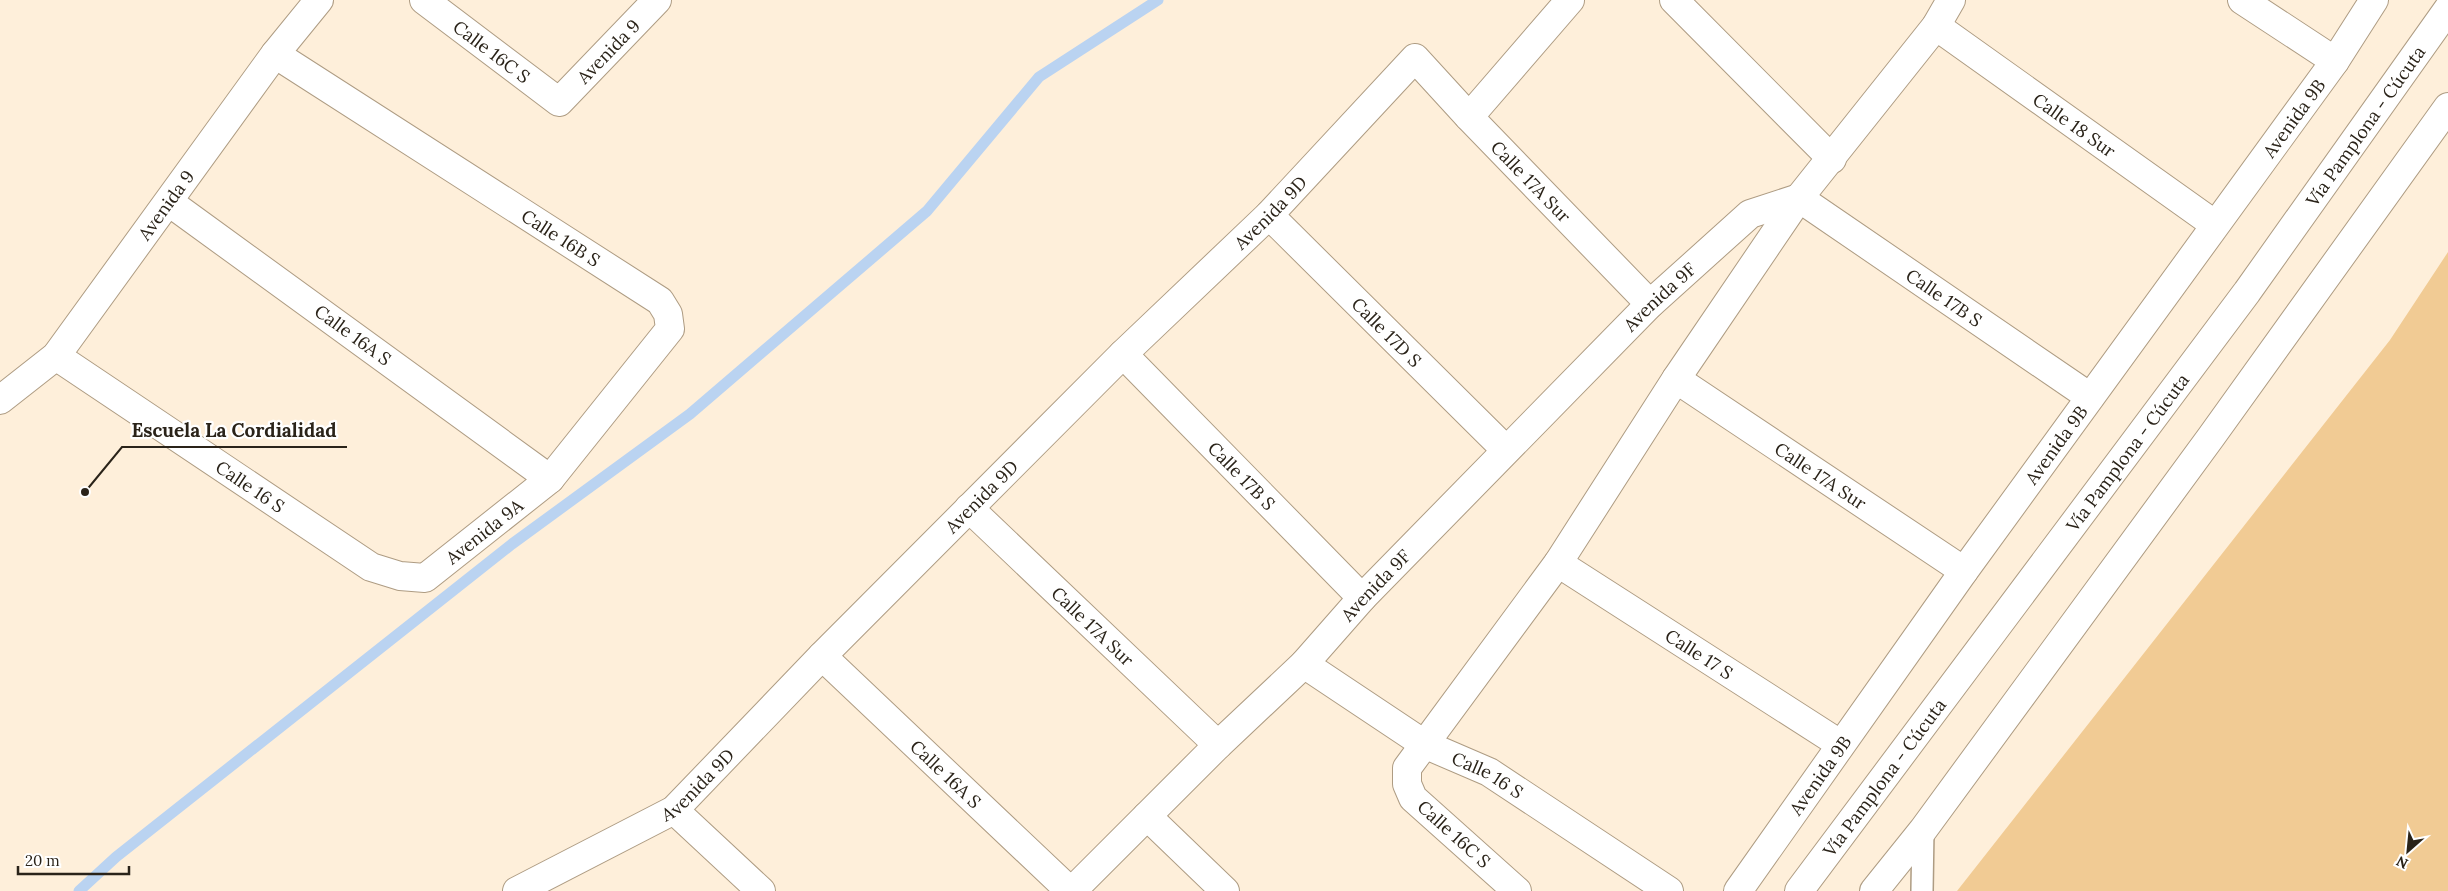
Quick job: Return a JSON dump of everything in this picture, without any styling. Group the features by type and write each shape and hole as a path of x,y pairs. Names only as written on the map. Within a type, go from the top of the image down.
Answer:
{"main road":[{"name":"Avenida 9","path":"0,400 56,356 275,54 319,0"},
{"name":"Calle 16C S","path":"424,0 559,102"},
{"name":"Avenida 9","path":"559,102 657,0"},
{"path":"1469,117 1570,0"},
{"path":"1674,0 1832,159"},
{"path":"1424,744 1558,563 1676,379 1799,198 1832,159 1936,26 1951,0"},
{"path":"2242,0 2334,61"},
{"name":"Avenida 9B","path":"1738,891 1964,571 2334,61 2374,0"},
{"name":"Vía Pamplona - Cúcuta","path":"1799,891 2247,292 2448,9"},
{"name":"Calle 18 Sur","path":"1936,26 2214,224"},
{"name":"Calle 16B S","path":"275,54 660,301 668,314 670,329 543,474"},
{"name":"Calle 17A Sur","path":"1415,58 1469,117 1650,304"},
{"name":"Avenida 9D","path":"517,891 674,810 822,656 969,508 1123,354 1268,215 1415,58"},
{"path":"1874,891 1923,830 2222,422 2448,107"},
{"name":"Avenida 9F","path":"1071,891 1218,745 1304,664 1362,598 1650,304 1750,214 1799,198"},
{"name":"Calle 17B S","path":"1799,198 2090,397"},
{"name":"Calle 16A S","path":"169,202 543,474"},
{"name":"Calle 17D S","path":"1268,215 1506,450"},
{"name":"Calle 17B S","path":"1123,354 1362,598"},
{"name":"Calle 16 S","path":"56,356 371,567 400,576"},
{"name":"Calle 17A Sur","path":"1676,379 1964,571"},
{"name":"Avenida 9A","path":"400,576 425,578 543,474"},
{"name":"Calle 17A Sur","path":"969,508 1218,745"},
{"name":"Calle 17 S","path":"1558,563 1840,744"},
{"name":"Calle 16A S","path":"822,656 1071,891"},
{"name":"Calle 16 S","path":"1304,664 1424,744 1489,772 1669,891"},
{"name":"Calle 16C S","path":"1424,744 1407,768 1407,784 1413,798 1517,891"},
{"path":"674,810 761,891"},
{"path":"1147,816 1225,891"}],"lane":[{"path":"1922,891 1923,830"}],"shaded area":[{"path":"2448,252 2448,891 1957,891 2390,340"}],"waterway":[{"path":"79,891 116,857 512,544 690,414 927,211 1039,77 1158,0"}],"place":[{"name":"Escuela La Cordialidad","path":"85,492"}]}
